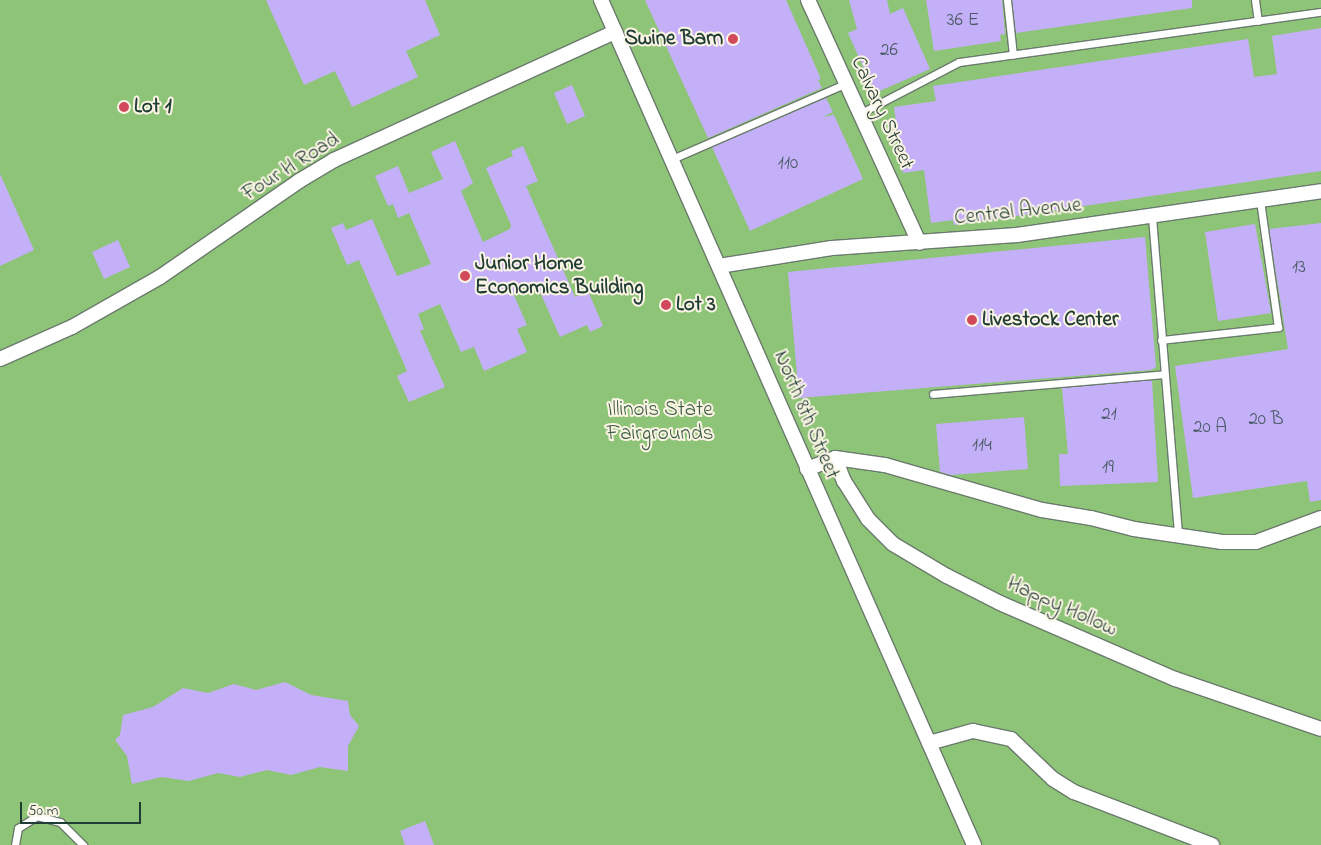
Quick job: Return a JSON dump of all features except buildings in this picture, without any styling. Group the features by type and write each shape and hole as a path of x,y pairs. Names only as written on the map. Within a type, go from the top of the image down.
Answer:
{"street":[{"name":"North 8th Street","path":"601,0 974,845"},
{"name":"Calvary Street","path":"808,0 920,243"},
{"name":"Four H Road","path":"0,359 72,327 160,277 299,181 334,160 615,32"},
{"name":"Central Avenue","path":"720,266 832,248 920,243 1152,217 1321,191"},
{"path":"807,469 834,458 885,465 1042,510 1222,542 1256,542 1321,518"},
{"name":"Happy Hollow","path":"834,458 844,482 868,519 893,544 946,576 1000,603 1175,678 1321,729"},
{"path":"929,743 973,732 1011,739 1053,779 1074,792 1212,845"}],"lane":[{"path":"1006,0 1013,54"},
{"path":"1255,0 1258,21"},
{"path":"861,113 959,62 1321,12"},
{"path":"672,159 847,83"},
{"path":"1161,340 1278,327 1260,201"},
{"path":"1152,217 1178,535"},
{"path":"933,394 1164,374"},
{"path":"15,845 18,828 37,816 60,822 83,845"}],"green space":[{"name":"Illinois State Fairgrounds","path":"0,0 1321,0 1321,845 0,845"}],"place":[{"name":"Swine Barn","path":"733,39"},
{"name":"Lot 1","path":"124,107"},
{"name":"Junior Home Economics Building","path":"465,276"},
{"name":"Lot 3","path":"666,305"},
{"name":"Livestock Center","path":"972,320"}]}
